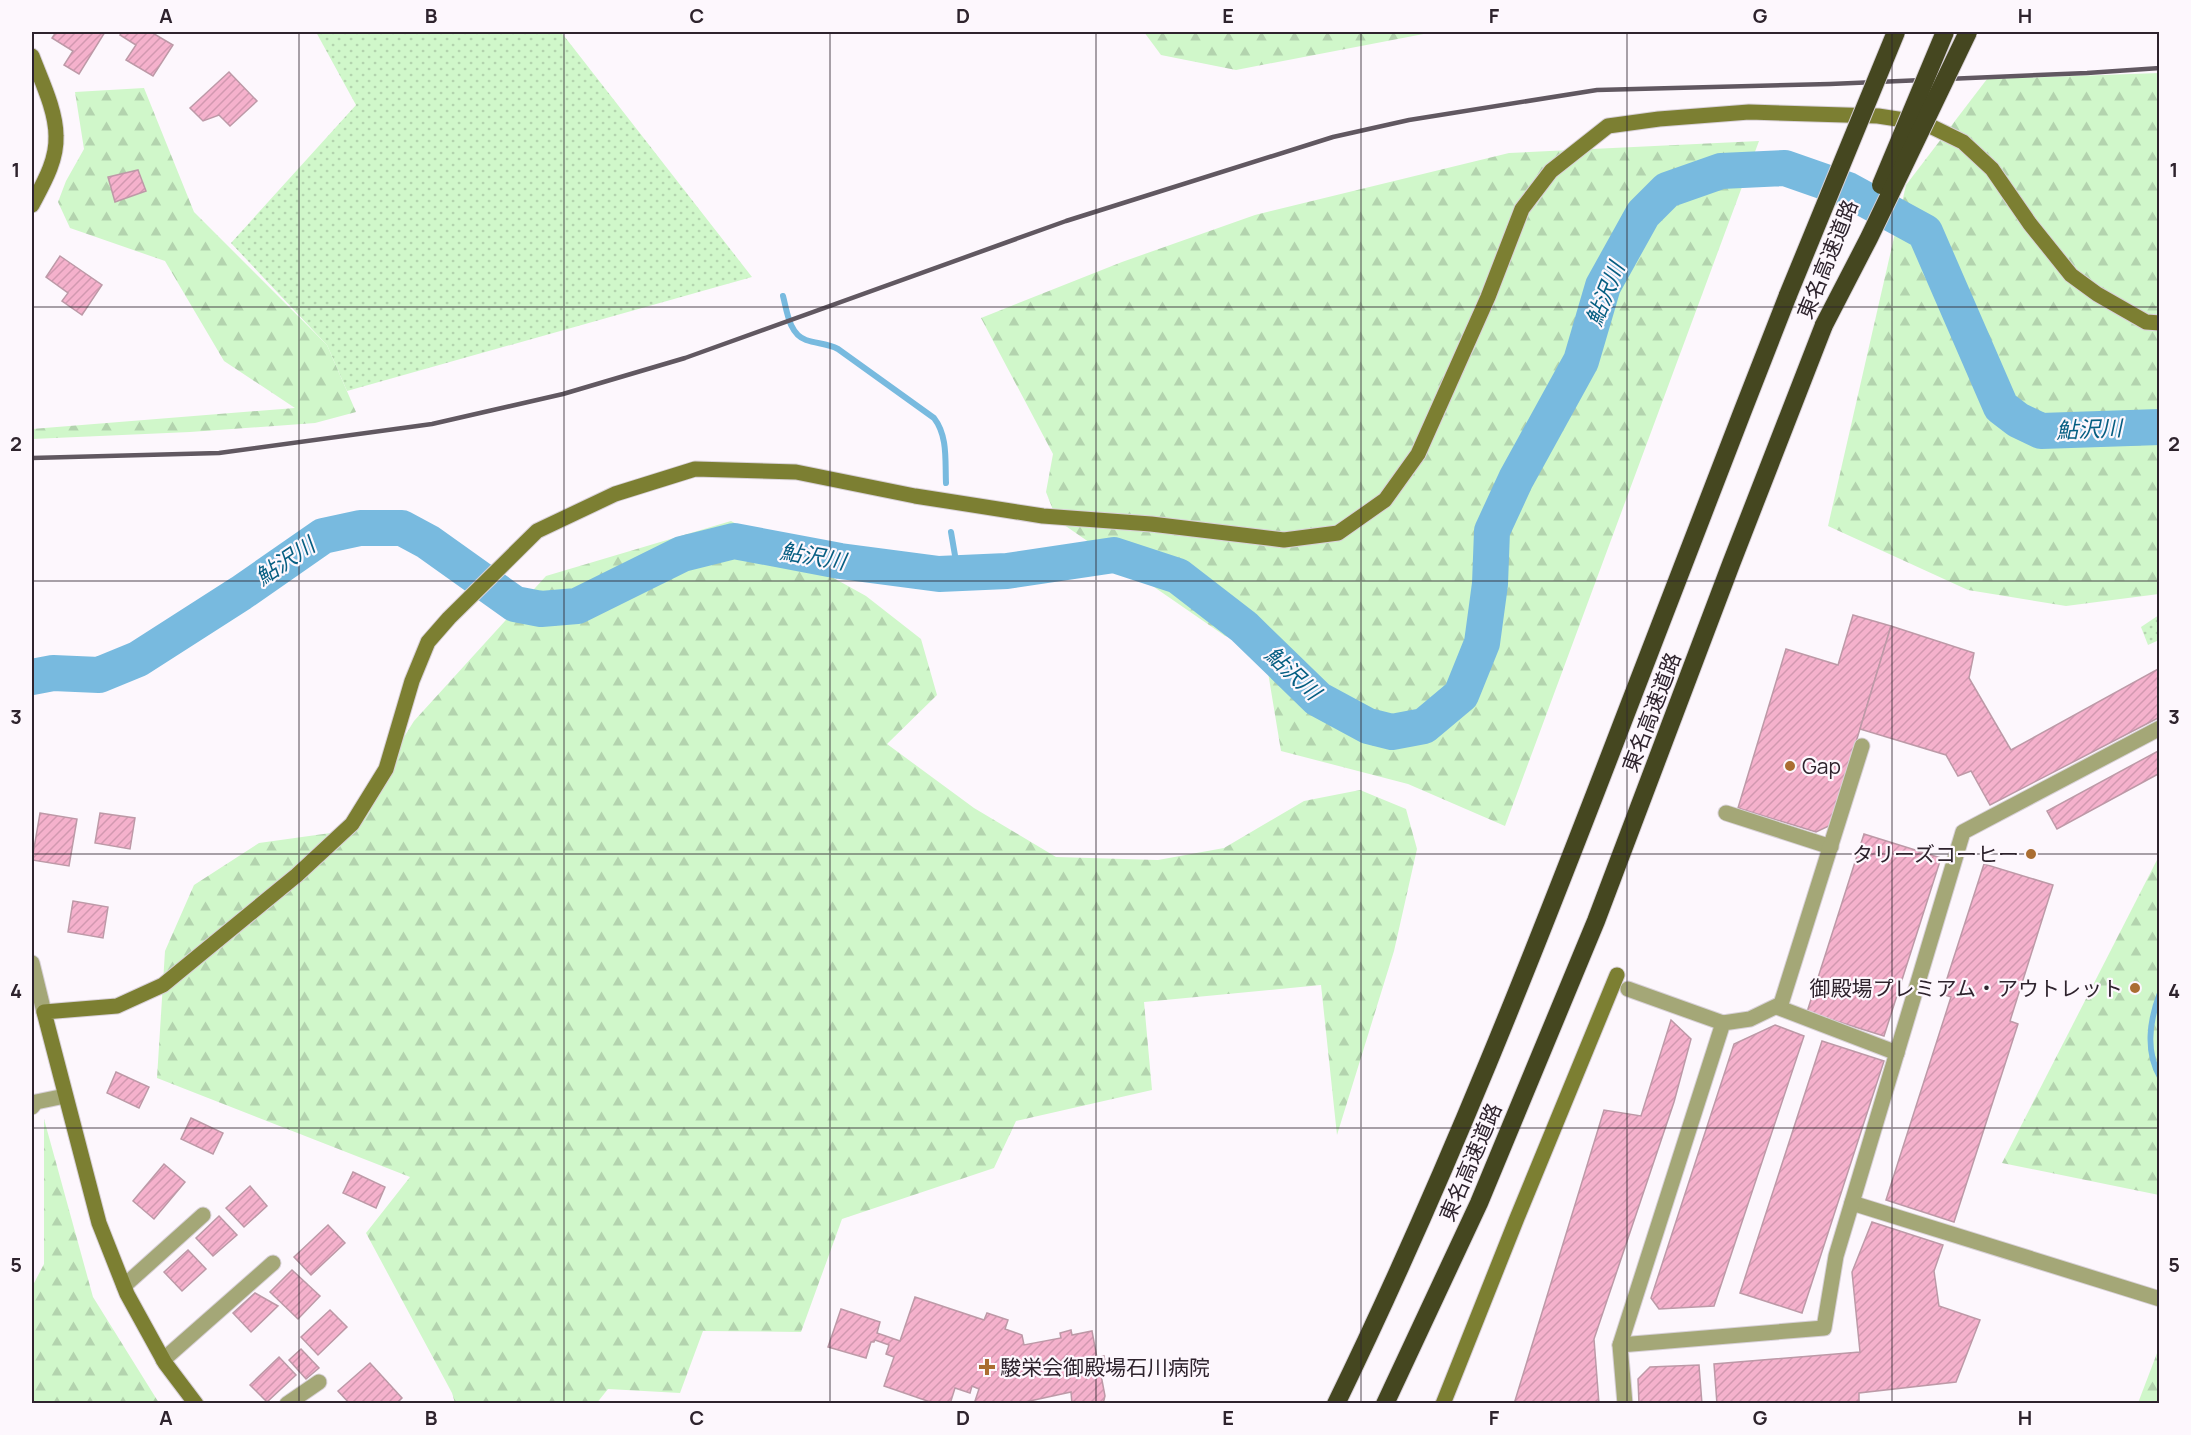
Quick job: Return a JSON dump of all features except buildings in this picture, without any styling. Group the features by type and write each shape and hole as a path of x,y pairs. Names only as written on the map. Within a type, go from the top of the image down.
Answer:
{"highway":[{"name":"東名高速道路","path":"1336,1404 1440,1177 1553,904 1788,295 1896,32"},
{"name":"東名高速道路","path":"1385,1404 1479,1203 1596,921 1824,325 1945,32"},
{"path":"1824,325 1869,238 1968,32"}],"street":[{"path":"32,56 51,111 56,136 49,170 32,205"},
{"path":"44,1012 117,1006 163,985 297,875 352,824 386,770 412,681 428,642 537,531 615,494 695,469 796,472 915,496 1043,516 1151,524 1284,540 1338,533 1384,500 1418,454 1488,297 1522,209 1551,171 1608,126 1659,119 1749,112 1878,116 1924,123 1963,142 1992,169 2030,224 2071,275 2097,294 2145,322 2160,324"},
{"path":"1620,1345 1824,1328 1836,1256 1963,831 2160,728"},
{"path":"1628,989 1723,1023 1750,1019 1781,1004 1862,746"},
{"path":"1726,813 1831,847"},
{"path":"32,963 99,1223 124,1286 163,1360 196,1404"},
{"path":"1443,1404 1516,1218 1617,975"},
{"path":"1777,1007 1897,1053"},
{"path":"1625,1404 1620,1345 1723,1023"},
{"path":"32,1107 36,1102 65,1096"},
{"path":"1852,1203 2160,1299"},
{"path":"124,1286 203,1215"},
{"path":"163,1360 273,1263"},
{"path":"287,1404 319,1382"}],"green space":[{"path":"316,32 561,32 752,277 347,391 327,345 231,243 356,105"},
{"path":"1144,32 1434,32 1236,70 1161,55"},
{"path":"2159,73 2159,594 2066,606 1968,590 1828,526 1906,185 1987,79"},
{"path":"144,88 194,212 327,345 356,412 315,423 190,432 32,439 32,429 295,408 224,361 165,261 70,228 58,202 66,181 84,149 75,92"},
{"path":"1759,141 1505,826 1408,784 1281,751 1263,642 1225,636 1057,520 1046,492 1053,454 981,318 1122,262 1255,215 1509,153"},
{"path":"731,521 866,596 921,639 937,695 887,744 974,808 1056,857 1158,860 1224,848 1304,801 1360,790 1406,809 1417,849 1394,951 1337,1135 1321,985 1144,1002 1152,1090 1016,1121 994,1168 842,1219 801,1332 703,1331 680,1393 608,1389 596,1404 455,1403 452,1393 366,1233 410,1177 157,1078 165,951 194,885 259,843 345,831 414,721 546,576"},
{"path":"2159,615 2159,640 2148,645 2141,627"},
{"path":"2159,856 2159,1195 2002,1163"},
{"path":"44,1119 93,1297 159,1403 32,1403 32,1287 44,1264"},
{"path":"2159,1348 2159,1403 2138,1403"}],"waterway":[{"name":"鮎沢川","path":"32,677 53,673 99,675 138,659 241,593 323,536 360,528 402,528 428,542 515,604 541,609 577,606 682,554 734,541 840,561 939,574 1007,571 1114,555 1178,576 1244,627 1318,699 1368,726 1392,732 1424,726 1461,695 1482,643 1490,584 1492,531 1516,479 1581,361 1603,286 1643,214 1667,190 1721,171 1785,168 1848,190 1925,232 2001,407 2018,420 2041,431 2160,427"},
{"path":"783,296 792,327 800,337 838,349 934,418 944,441 946,483"},
{"path":"951,532 958,573"},
{"path":"2160,993 2151,1035 2152,1057 2160,1077"}],"railway":[{"path":"32,458 219,453 432,424 563,394 685,358 1066,221 1333,137 1409,120 1597,90 1830,84 2160,68"}],"place":[{"name":"Gap","path":"1790,766"},
{"name":"タリーズコーヒー","path":"2031,854"},
{"name":"御殿場プレミアム・アウトレット","path":"2135,988"},
{"name":"駿栄会御殿場石川病院","path":"987,1367"}]}
